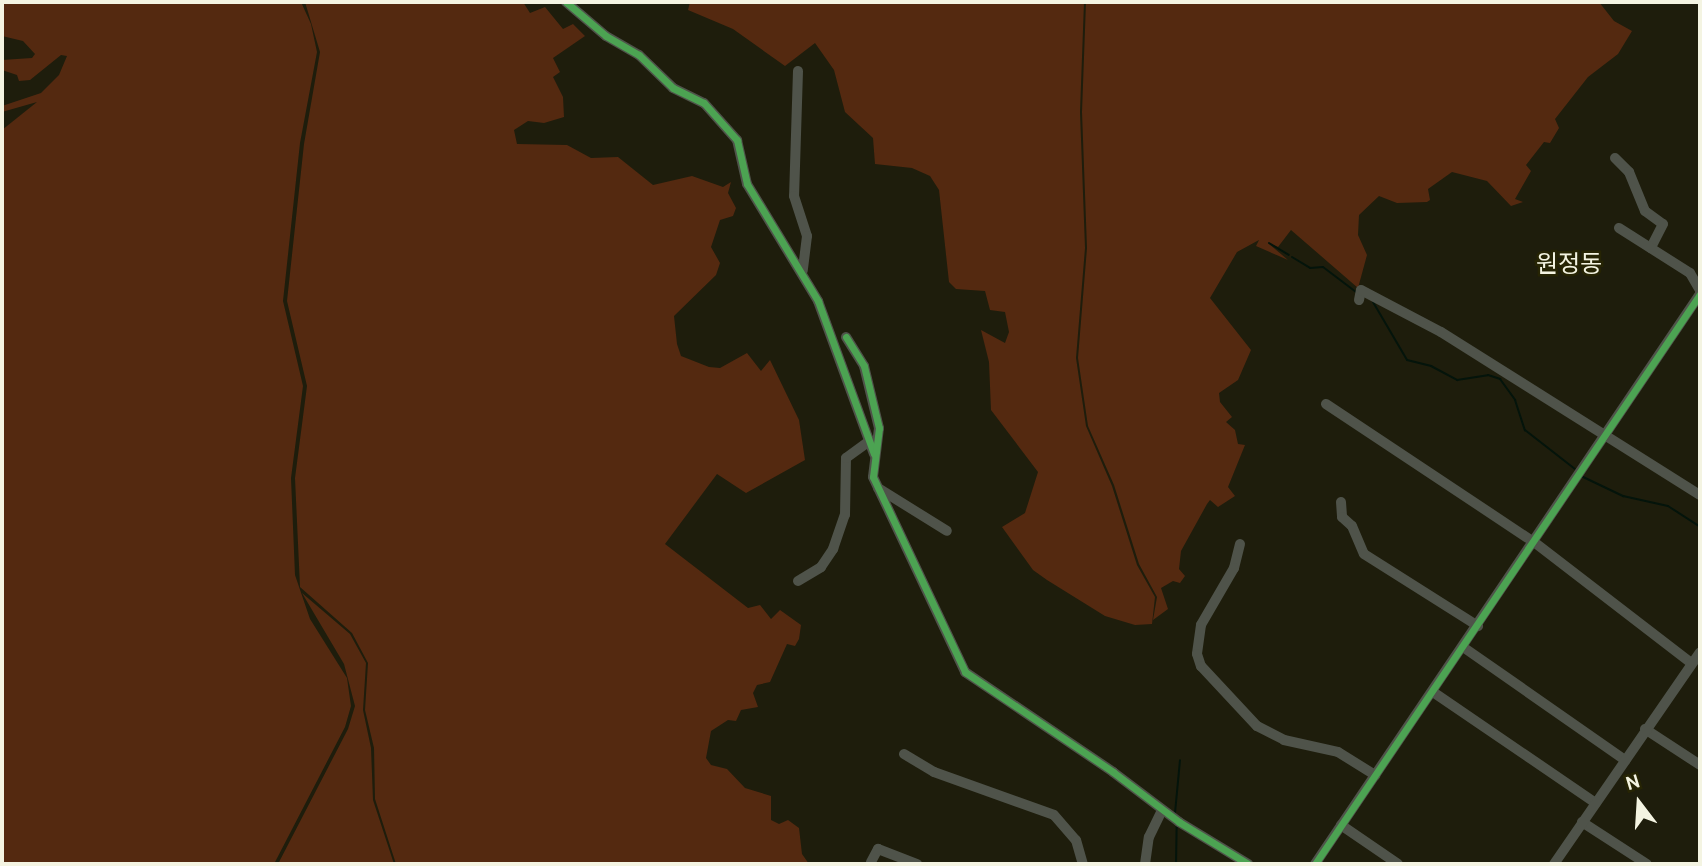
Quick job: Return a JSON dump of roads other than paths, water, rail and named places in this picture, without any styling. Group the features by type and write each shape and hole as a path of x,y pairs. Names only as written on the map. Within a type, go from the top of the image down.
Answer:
{"street":[{"path":"565,2 606,36 639,55 673,88 695,96 737,140 747,184 803,271 836,345 874,454"},
{"path":"797,71 794,196 807,236 803,271"},
{"path":"1615,158 1640,191 1645,211 1663,224 1651,248"},
{"path":"1315,864 1478,626 1700,292 1690,273 1619,228"},
{"path":"1359,300 1361,290 1393,305 1604,433 1700,495"},
{"path":"846,337 859,354 879,428 871,467 878,488 965,672 1171,816 1248,864"},
{"path":"1326,404 1534,541 1691,663"},
{"path":"799,581 821,567 833,549 845,515 846,458 868,442"},
{"path":"878,488 947,531"},
{"path":"1341,502 1342,517 1353,526 1364,554 1478,626"},
{"path":"1241,544 1234,568 1201,625 1197,654 1201,666 1257,726 1284,740 1338,752 1375,775"},
{"path":"1463,647 1625,760"},
{"path":"1554,864 1700,652"},
{"path":"1433,692 1597,803"},
{"path":"1645,729 1700,765"},
{"path":"904,754 934,772 1054,815 1076,840 1083,864"},
{"path":"1145,864 1149,837 1171,816"},
{"path":"1582,822 1647,864"},
{"path":"1341,825 1398,864"},
{"path":"871,862 878,849 917,864"}],"waterway":[{"path":"1269,243 1289,255"},
{"path":"1292,257 1310,268 1323,267 1356,292"},
{"path":"1373,302 1407,360 1431,366 1457,380 1488,375 1500,379 1515,400 1525,430 1575,469"},
{"path":"1581,476 1623,496 1668,506 1700,527"},
{"path":"1175,813 1180,760"},
{"path":"1176,864 1177,825"}],"district":[{"name":"원정동","path":"1569,264"}]}
